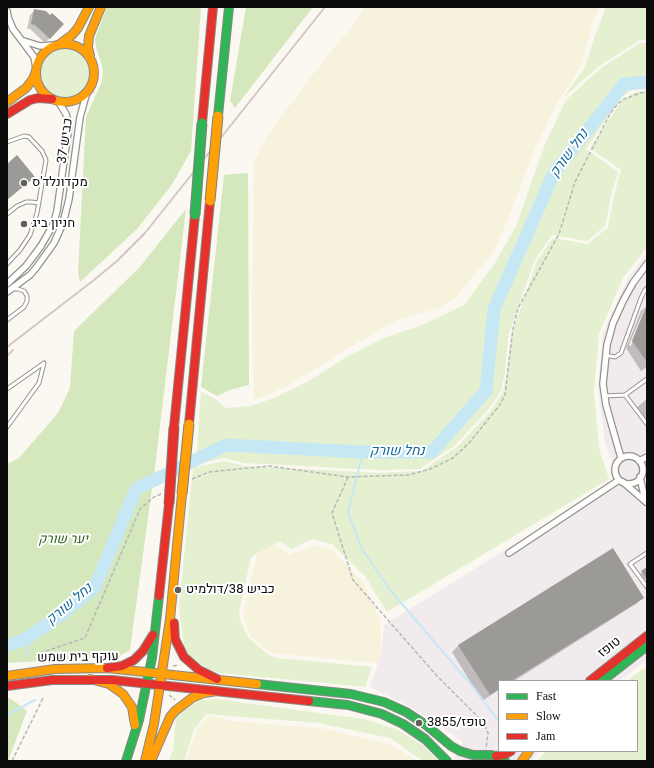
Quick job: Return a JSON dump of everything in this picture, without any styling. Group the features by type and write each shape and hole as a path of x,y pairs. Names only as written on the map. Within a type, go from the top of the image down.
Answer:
{"main road":[{"path":"7,102 26,88 33,79 38,62 43,54 49,48 57,45 75,32 81,24 89,7"},
{"path":"7,114 30,100 38,98 64,102 74,101 87,92 92,84 94,76 94,67 88,50 88,40 100,7"},
{"path":"126,761 148,684 156,626 169,504 174,427 195,215 213,7"},
{"path":"145,761 154,724 172,602 229,7"},
{"path":"57,45 75,45 85,51 91,58"},
{"path":"36,69 39,86 44,93 55,100"},
{"path":"172,602 175,639 180,652 194,666 205,674 217,679"},
{"path":"107,668 122,666 139,656 151,641 156,626"},
{"name":"טופז","path":"591,680 647,636"},
{"name":"טופז","path":"603,680 647,646"},
{"name":"עוקף בית שמש","path":"7,676 55,669 107,668 351,694 373,699 395,707 416,718 456,750 470,754 496,756"},
{"path":"90,679 109,684 117,689 128,700 134,714 135,731 133,739"},
{"name":"עוקף בית שמש","path":"7,686 52,680 90,679 337,703 371,710 393,718 414,731 435,748 447,761"},
{"path":"151,761 170,718 175,711 192,698 204,693 217,691"},
{"path":"496,756 504,755 509,752"},
{"path":"522,761 528,752"},
{"path":"467,761 475,756 484,754"},
{"path":"496,756 505,761"}],"street":[{"path":"7,11 13,29 34,57 36,69"},
{"path":"21,39 37,46 47,47 57,45"},
{"name":"כביש 37","path":"8,289 30,275 36,268 54,243 63,223 69,199 80,117 87,92"},
{"name":"כביש 37","path":"8,289 42,246 53,225 58,211 69,125 66,114 55,100"},
{"path":"621,458 611,425 603,384 605,355 613,323 632,283 647,264"},
{"path":"629,456 636,458 639,461 642,468 640,477 646,503 621,481 615,473 616,465 621,458 629,456"},
{"path":"639,461 647,457"},
{"path":"509,553 621,481 632,483 640,477"}],"lane":[{"path":"7,142 24,136 29,137 42,151 46,160 39,204 30,235 20,250 7,264"},
{"path":"7,214 17,206 26,202 39,204"},
{"path":"605,355 615,357 621,353 641,298 647,288"},
{"path":"7,320 24,307 27,301 27,296 24,291 18,289 8,289"},
{"path":"7,389 44,363 39,383 7,427"},
{"path":"605,396 625,395 647,380"},
{"path":"625,395 647,424"},
{"path":"647,553 630,564 647,587"}],"path":[{"path":"484,754 488,742 488,733 484,723 437,676 353,580 332,513 348,477 408,475 430,469 443,463 453,458 470,443 500,406 505,395 513,329 518,308 559,234 574,182 615,107 622,100 647,92"},
{"path":"12,761 43,698"}],"shaded area":[{"path":"364,7 599,7 592,24 581,65 554,109 533,153 494,251 457,296 439,308 397,320 286,387 254,400 252,332 254,162 266,137 317,69 354,24"},
{"path":"647,253 647,660 620,680 498,680 498,752 538,752 531,761 452,761 462,747 462,741 414,709 370,687 382,650 384,625 618,480 605,442 598,388 603,333 627,280"},
{"path":"275,545 289,555 315,545 331,549 364,583 380,620 381,646 378,663 272,653 250,636 244,620 244,611 257,554"},
{"path":"209,715 231,721 320,728 389,744 418,761 186,761 197,729"}],"green space":[{"path":"107,7 201,7 191,151 171,186 137,229 80,282 78,273 86,117 102,81 103,69 95,39"},
{"path":"246,7 313,7 235,108 230,101"},
{"path":"606,7 647,7 647,40 640,40 599,66 563,98 585,67"},
{"path":"640,43 647,43 647,88 633,90 621,97 586,149 618,172 605,226 587,241 552,235 535,260 508,336 505,373 501,391 488,410 454,446 420,469 379,470 244,463 224,458 196,465 201,392 214,398 226,408 251,406 274,398 309,381 348,356 384,338 422,325 464,305 495,263 516,226 545,144 566,100 601,68"},
{"path":"60,49 70,49 82,56 89,68 89,78 82,90 70,97 60,97 52,93 45,86 41,78 41,68 45,60 52,53"},
{"path":"647,90 647,247 623,278 599,334 594,392 599,448 609,479 387,612 365,576 332,544 312,539 291,549 280,541 251,557 239,612 240,620 248,637 267,654 277,658 372,667 365,687 220,673 209,669 191,657 184,646 179,608 193,468 224,461 244,466 379,473 421,471 456,448 490,412 503,392 507,373 511,336 537,261 553,238 588,244 608,227 621,170 590,148 623,99 634,93"},
{"path":"248,173 249,385 230,390 217,396 201,387 224,175"},
{"name":"יער שורק","path":"186,209 156,459 130,650 120,656 7,663 7,464 19,458 58,413 70,388 74,331 139,268"},
{"path":"647,666 647,761 537,761 545,752 638,752 638,680 628,680"},
{"path":"10,698 27,711 7,761 7,699"},
{"path":"216,699 364,719 396,729 422,745 439,761 423,761 390,738 318,723 206,714 194,730 184,761 169,761 173,749 176,717 189,706 202,700"}],"building":[{"path":"34,9 46,11 50,15 52,13 64,24 50,39 35,25 31,24"},
{"path":"17,155 35,177 7,200 7,164"},
{"path":"647,304 647,362 632,341"},
{"path":"613,548 644,598 513,680 498,680 498,690 490,695 458,645"},
{"path":"647,567 647,579 641,571"}],"waterway":[{"name":"נחל שורק","path":"7,646 27,638 61,615 95,587 136,489 226,445 363,452 432,452 486,391 494,309 554,173 624,84 647,82"},
{"path":"363,452 348,512 361,547 390,590 474,688 498,721"},
{"path":"27,638 27,656"},
{"path":"7,715 35,700"}],"railway":[{"path":"7,347 94,280 117,261 145,233 325,7"},
{"path":"7,356 13,350"}],"traffic: fast":[{"path":"218,116 229,7"},
{"path":"195,215 202,123"},
{"path":"126,761 139,720 152,658 159,596"},
{"path":"603,680 647,646"},
{"path":"257,684 351,694 384,702 406,712 426,725 451,746 460,751 473,755 492,755 505,761"},
{"path":"309,701 348,705 382,714 403,724 425,739 447,761"}],"traffic: slow":[{"path":"61,43 72,35 78,28 89,7"},
{"path":"90,56 88,47 89,36 101,7"},
{"path":"59,44 71,44 86,52 94,67 94,73 94,79 86,94 71,102 59,102 44,94 36,79 36,67 44,52 59,44"},
{"path":"7,102 26,88 33,79 36,71"},
{"path":"210,201 218,116"},
{"path":"182,494 189,424"},
{"path":"145,761 154,724 170,619 182,494"},
{"path":"7,676 55,669 107,668 257,684"},
{"path":"90,679 109,684 123,694 132,707 135,725"},
{"path":"151,761 170,717 175,711 192,698 204,693 217,691"},
{"path":"522,761 528,752"}],"traffic: jam":[{"path":"202,123 213,7"},
{"path":"7,114 30,100 38,98 52,99"},
{"path":"189,424 210,201"},
{"path":"174,427 195,215"},
{"path":"169,504 174,427"},
{"path":"159,596 169,504"},
{"path":"174,623 175,639 184,657 199,670 217,679"},
{"path":"107,668 122,666 134,660 143,651 153,635"},
{"path":"591,680 647,636"},
{"path":"7,686 52,680 112,680 309,701"},
{"path":"496,756 504,755 509,752"}],"place":[{"name":"מקדונלד'ס","path":"24,183"},
{"name":"חניון ביג","path":"24,224"},
{"name":"כביש 38/דולמיט","path":"178,590"},
{"name":"3855/טופז","path":"419,723"}]}
